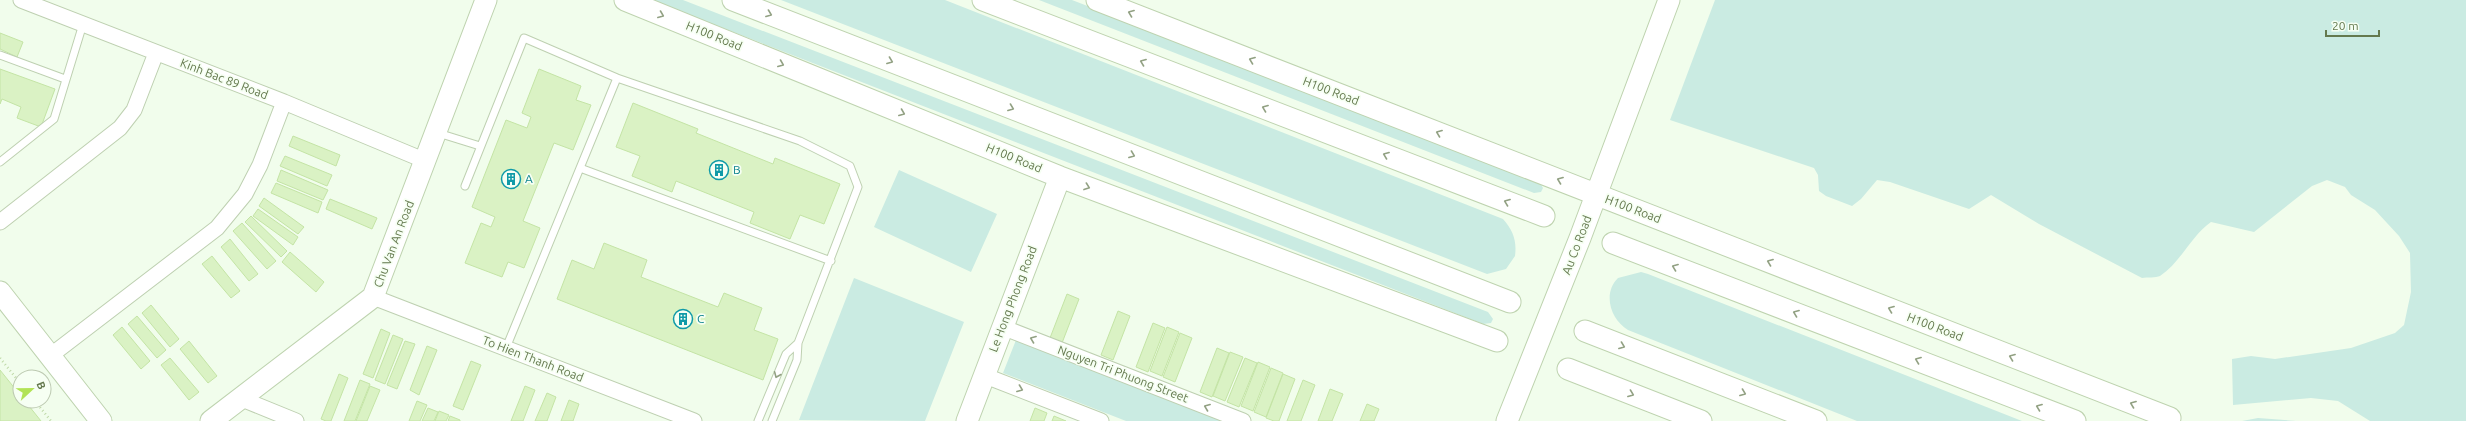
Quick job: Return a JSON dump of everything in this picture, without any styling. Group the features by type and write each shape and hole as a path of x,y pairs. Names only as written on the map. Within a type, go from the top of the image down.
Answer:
{"main road":[{"name":"Chu Van An Road","path":"211,421 242,399 373,297 486,0"},
{"name":"H100 Road","path":"625,0 1060,177 1497,341"},
{"path":"732,0 1510,302"},
{"path":"984,0 1544,216"},
{"name":"H100 Road","path":"1096,0 1596,194 2168,420"},
{"name":"Au Co Road","path":"1507,421 1596,194 1669,0"},
{"name":"Le Hong Phong Road","path":"967,421 983,375 1060,177"},
{"path":"1613,243 2075,421"},
{"path":"0,292 102,421"},
{"path":"1585,332 1816,421"},
{"path":"1568,369 1701,421"}],"street":[{"name":"Kinh Bac 89 Road","path":"21,0 284,102 426,161"},
{"path":"0,222 120,128 134,110 156,53"},
{"path":"50,356 217,228 245,194 260,165 284,102"},
{"name":"To Hien Thanh Road","path":"373,297 694,421"},
{"name":"Nguyen Tri Phuong Street","path":"1002,327 1243,421"},
{"path":"983,375 1101,421"},
{"path":"242,399 296,421"}],"lane":[{"path":"0,162 54,119 83,24"},
{"path":"465,186 524,38 617,78 800,141 850,166 858,187 831,261 798,343 797,360 772,421"},
{"path":"0,55 65,79"},
{"path":"506,348 617,78"},
{"path":"437,132 480,146"},
{"path":"580,168 831,261"},
{"path":"758,421 786,354 798,343"}],"path":[{"path":"0,358 12,373"},
{"path":"41,409 51,421"}],"shaded area":[{"path":"651,0 683,0 1488,312 1493,319 1491,323 1483,324"},
{"path":"781,0 945,0 1503,219 1514,236 1515,256 1506,269 1487,274"},
{"path":"1039,0 1072,0 1539,181 1543,188 1541,192 1534,193"},
{"path":"1715,0 2466,0 2466,421 2370,421 2338,401 2311,398 2233,405 2232,359 2251,356 2275,359 2351,348 2395,333 2404,325 2411,292 2410,253 2399,236 2375,210 2351,195 2345,187 2327,180 2312,186 2254,232 2211,222 2198,234 2174,264 2160,276 2142,278 2039,224 1991,195 1969,209 1890,182 1877,180 1861,199 1852,206 1826,196 1819,191 1818,175 1814,168 1670,120"},
{"path":"899,170 997,214 971,272 874,227"},
{"path":"1641,272 2022,421 1857,421 1628,330 1622,326 1613,313 1610,291 1618,278"},
{"path":"854,278 964,322 925,421 799,420"},
{"path":"1016,340 1222,421 1126,421 1003,373"},
{"path":"2258,418 2296,421 2242,421"}],"building":[{"path":"0,33 23,42 17,57 0,49"},
{"path":"0,69 55,89 41,127 17,118 21,107 2,99 0,104"},
{"name":"A","path":"539,69 581,86 576,100 591,105 573,150 554,143 523,221 540,228 524,268 508,262 502,277 465,263 481,223 491,227 495,217 472,207 506,120 527,128 531,117 522,113"},
{"name":"B","path":"633,103 698,129 696,133 773,164 775,158 840,184 824,224 800,215 790,239 750,223 754,212 676,181 672,192 632,176 640,156 616,147"},
{"path":"293,136 340,155 336,166 289,146"},
{"path":"285,156 332,175 327,186 280,166"},
{"path":"281,170 328,190 323,200 277,181"},
{"path":"276,183 322,202 318,213 271,193"},
{"path":"264,198 304,227 298,234 259,206"},
{"path":"330,199 377,218 372,229 326,209"},
{"path":"258,209 298,237 293,245 253,216"},
{"path":"251,216 287,251 281,257 245,222"},
{"path":"242,223 276,261 267,269 233,231"},
{"path":"230,239 258,274 249,281 221,247"},
{"name":"C","path":"604,243 647,260 641,277 718,307 724,293 762,308 754,330 778,339 763,380 557,299 572,260 594,269"},
{"path":"290,252 324,282 316,292 282,262"},
{"path":"212,256 240,291 231,298 202,264"},
{"path":"1067,294 1079,299 1062,343 1050,338"},
{"path":"151,305 179,339 170,347 142,313"},
{"path":"1118,311 1130,316 1113,360 1101,355"},
{"path":"137,316 166,350 157,358 128,324"},
{"path":"1153,323 1165,328 1148,372 1136,367"},
{"path":"122,327 150,361 141,369 113,335"},
{"path":"1167,327 1179,332 1162,376 1150,371"},
{"path":"381,329 390,333 373,378 363,374"},
{"path":"1180,333 1192,338 1175,382 1163,377"},
{"path":"393,335 403,339 385,384 375,380"},
{"path":"189,341 217,376 208,383 180,349"},
{"path":"405,341 415,344 397,389 387,385"},
{"path":"427,346 437,350 419,395 410,390"},
{"path":"1217,348 1229,353 1212,397 1200,392"},
{"path":"1230,352 1243,357 1225,401 1213,396"},
{"path":"170,358 199,392 189,400 161,365"},
{"path":"1245,358 1257,363 1239,407 1227,402"},
{"path":"471,361 481,365 463,410 453,406"},
{"path":"1258,362 1270,367 1253,411 1241,406"},
{"path":"1271,368 1283,373 1266,417 1254,412"},
{"path":"0,370 12,385 12,409 31,409 41,421 0,421"},
{"path":"339,374 348,378 331,421 326,421 321,419"},
{"path":"1283,374 1295,379 1279,421 1274,421 1266,418"},
{"path":"360,380 370,384 355,421 344,421"},
{"path":"1303,380 1315,385 1301,421 1287,421"},
{"path":"370,386 380,390 367,421 356,421"},
{"path":"525,386 535,390 523,421 511,421"},
{"path":"1330,389 1343,394 1332,421 1318,421"},
{"path":"547,393 556,397 547,421 535,421"},
{"path":"569,400 579,404 573,421 561,421"},
{"path":"417,401 427,405 420,421 409,421"},
{"path":"1367,404 1379,409 1374,421 1360,421"},
{"path":"428,408 438,412 434,421 422,421"},
{"path":"1035,408 1047,413 1044,421 1030,421"},
{"path":"439,411 449,415 446,421 435,421"},
{"path":"450,416 460,420 460,421 448,421"},
{"path":"1054,416 1066,421 1052,421"}],"place":[{"name":"B","path":"719,170"},
{"name":"A","path":"511,179"},
{"name":"C","path":"683,319"}]}
